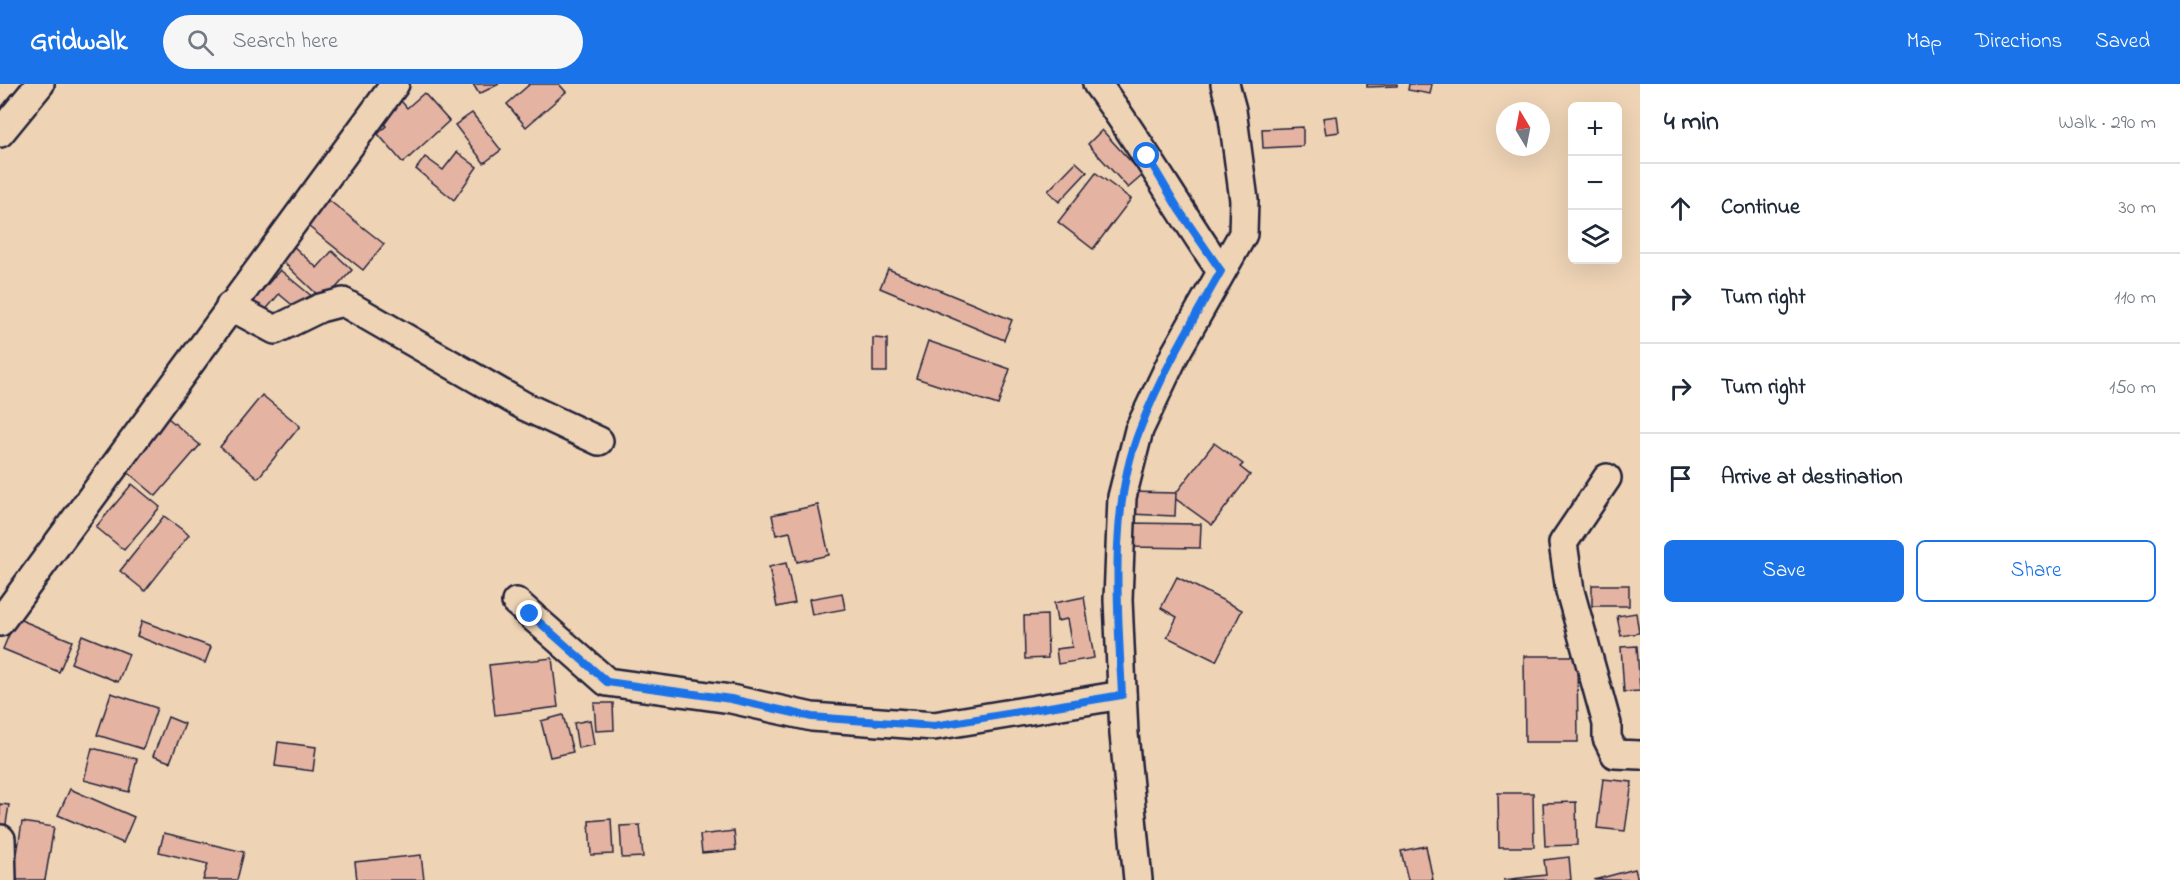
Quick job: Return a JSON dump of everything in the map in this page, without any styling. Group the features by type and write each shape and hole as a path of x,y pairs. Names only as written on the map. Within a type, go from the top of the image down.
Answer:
{"street":[{"path":"0,134 40,84"},
{"path":"0,622 395,84"},
{"path":"1097,84 1137,137 1179,210 1221,271"},
{"path":"1138,880 1122,695 1118,600 1122,497 1139,430 1175,354 1243,234 1244,200 1232,110 1225,84"},
{"path":"230,306 274,330 320,308 344,302 524,406 599,441"},
{"path":"1607,478 1563,543 1570,591 1607,724 1607,738 1615,754 1640,755"},
{"path":"516,602 607,682 731,699 812,717 934,726 1122,695"},
{"path":"1,839 2,880"}],"building":[{"path":"473,84 499,84 479,94"},
{"path":"530,84 559,84 566,92 526,127 507,104"},
{"path":"1367,84 1397,84 1397,86 1367,87"},
{"path":"1409,84 1432,84 1430,94 1408,90"},
{"path":"424,93 449,121 403,163 378,134 386,126 376,115 397,96 407,108"},
{"path":"472,113 501,150 484,163 455,125"},
{"path":"1337,116 1339,132 1326,134 1323,118"},
{"path":"1303,127 1303,146 1263,148 1262,129"},
{"path":"1102,130 1143,175 1128,188 1088,144"},
{"path":"457,152 477,167 454,200 416,169 425,157 443,170"},
{"path":"1076,162 1087,172 1059,202 1048,191"},
{"path":"1096,173 1131,199 1093,249 1058,222"},
{"path":"321,194 384,244 363,270 299,219"},
{"path":"291,244 317,268 332,251 352,270 324,301 278,257"},
{"path":"888,269 1012,320 1004,340 880,288"},
{"path":"280,270 314,298 302,313 279,294 259,318 247,308"},
{"path":"873,338 887,339 887,372 873,372"},
{"path":"928,341 1010,369 998,405 916,378"},
{"path":"262,395 300,426 258,478 220,447"},
{"path":"168,418 200,445 156,496 124,469"},
{"path":"1214,443 1243,464 1240,467 1250,475 1212,525 1173,497"},
{"path":"132,484 160,507 124,550 96,527"},
{"path":"1130,492 1176,493 1175,516 1129,514"},
{"path":"818,505 829,555 797,562 790,532 776,535 772,515"},
{"path":"164,516 189,535 145,591 120,571"},
{"path":"1127,523 1201,524 1200,548 1127,547"},
{"path":"786,563 795,603 777,607 769,567"},
{"path":"1177,577 1242,610 1216,661 1167,637 1177,617 1161,608"},
{"path":"1592,585 1629,585 1629,606 1592,606"},
{"path":"842,593 845,609 812,615 809,599"},
{"path":"1084,597 1094,658 1058,664 1056,649 1072,647 1067,619 1057,621 1054,603"},
{"path":"1636,613 1639,633 1621,636 1617,616"},
{"path":"1047,615 1048,658 1025,659 1024,616"},
{"path":"16,618 72,641 59,672 3,649"},
{"path":"142,621 211,647 205,663 137,636"},
{"path":"82,635 129,654 118,682 71,663"},
{"path":"1637,646 1640,691 1624,692 1621,647"},
{"path":"1524,656 1577,656 1578,742 1525,742"},
{"path":"552,658 558,707 495,715 489,665"},
{"path":"111,693 157,708 143,749 97,735"},
{"path":"594,703 613,703 614,730 596,731"},
{"path":"563,715 573,752 550,757 541,721"},
{"path":"168,717 185,724 170,762 153,756"},
{"path":"590,720 594,745 578,748 574,723"},
{"path":"278,742 316,747 313,771 275,766"},
{"path":"92,748 137,759 129,792 84,780"},
{"path":"1603,779 1632,782 1625,831 1597,828"},
{"path":"70,789 134,817 123,843 58,815"},
{"path":"1498,793 1533,793 1534,847 1499,847"},
{"path":"1576,802 1577,845 1545,846 1543,803"},
{"path":"0,804 9,805 5,830 0,829"},
{"path":"611,819 613,854 591,855 589,821"},
{"path":"22,822 54,827 45,880 13,880"},
{"path":"640,825 643,857 622,858 620,826"},
{"path":"734,831 736,850 702,853 700,835"},
{"path":"164,833 244,852 237,880 203,880 208,864 159,852"},
{"path":"1426,846 1433,880 1408,880 1401,851"},
{"path":"421,855 424,880 357,880 355,862"},
{"path":"1569,857 1571,880 1503,880 1546,875 1544,860"},
{"path":"1635,869 1638,880 1594,880"}],"route":[{"path":"530,614 607,682 731,699 812,717 934,726 1122,695 1118,600 1122,497 1139,430 1175,354 1221,271 1179,210 1147,156"}]}
